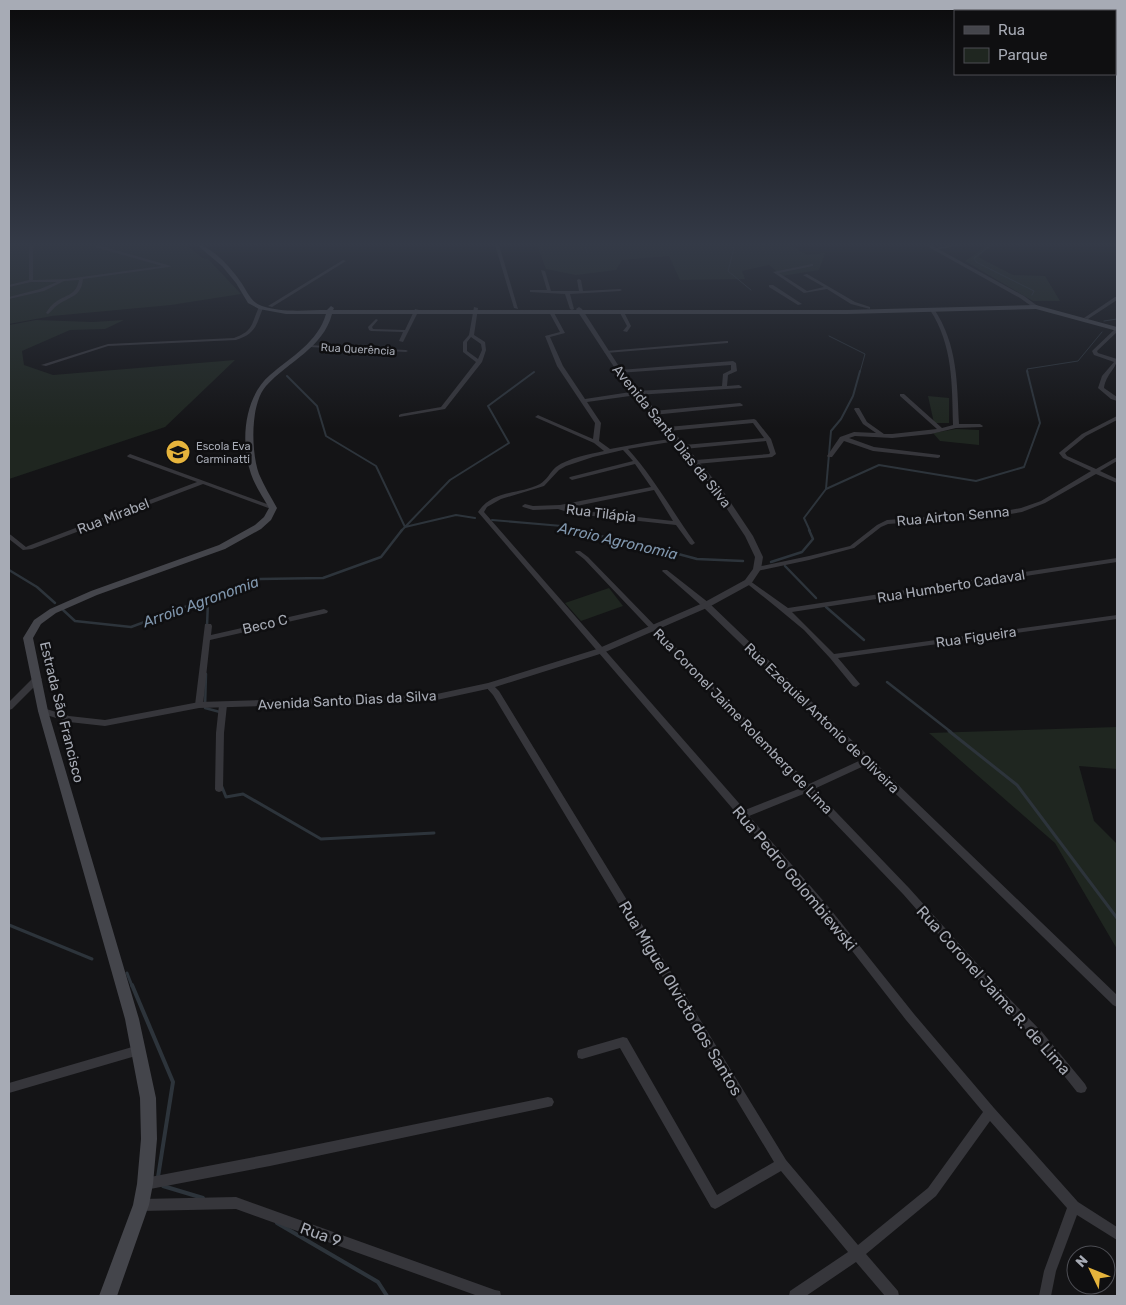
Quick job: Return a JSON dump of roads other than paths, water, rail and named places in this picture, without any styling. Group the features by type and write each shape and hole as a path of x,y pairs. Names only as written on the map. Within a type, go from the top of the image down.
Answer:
{"main road":[{"path":"254,306 260,311 270,308 552,312 578,310 622,313 631,311 820,306"},
{"path":"856,306 870,310 1035,306 1086,318 1117,329"},
{"path":"331,310 476,310 516,308 631,311 932,310 1035,306 1108,326"},
{"path":"273,508 255,473 252,460 250,440 253,405 262,386 315,340 331,310"},
{"name":"Estrada São Francisco","path":"108,1296 141,1205 153,1183 148,1098 132,1019 43,711 28,638 32,628 43,617 73,602 222,547 258,527 268,518 273,508"}],"street":[{"path":"48,313 52,306"},
{"path":"575,306 578,310"},
{"path":"1086,318 1105,306"},
{"path":"401,341 417,310"},
{"path":"476,310 471,336 465,342 465,352 478,362"},
{"name":"Avenida Santo Dias da Silva","path":"43,711 69,719 106,723 199,705 432,698 489,686 600,651 706,605 748,582 757,569 759,557 749,536 718,490 696,462 620,372 578,310"},
{"path":"932,310 946,333 953,378 956,426"},
{"path":"44,365 108,345 234,338 250,332 255,326 260,311"},
{"path":"552,312 563,334 547,336 560,366 598,423 596,442"},
{"path":"622,313 630,326 625,331"},
{"path":"376,320 370,327 371,330 406,331"},
{"path":"1117,329 1094,351 1117,361 1107,372 1101,383 1101,388 1117,399"},
{"path":"401,416 443,408 478,362 484,350 483,343 471,336"},
{"path":"606,352 726,342"},
{"name":"Rua Querência","path":"309,346 406,351"},
{"path":"620,372 733,363 734,372 726,374 724,386"},
{"path":"584,401 637,393 724,386 739,387"},
{"path":"902,396 940,429"},
{"path":"653,413 740,406"},
{"path":"858,409 865,423 883,436"},
{"path":"538,417 596,442 610,452 676,439"},
{"path":"1117,418 1084,436 1062,453 1062,455 1117,481"},
{"path":"668,429 754,421 768,439 773,456 696,462"},
{"path":"830,456 836,444 842,438 854,434 892,436 956,426 980,426"},
{"path":"842,438 873,449 938,456"},
{"path":"684,447 768,439"},
{"path":"625,450 637,462 656,488 677,523 692,543"},
{"name":"Rua Pedro Golombiewski","path":"610,452 564,464 556,469 542,484 491,501 483,507 481,512 824,908 910,1017 990,1112 1074,1206 1117,1234"},
{"path":"130,456 273,508"},
{"name":"Rua Airton Senna","path":"757,569 852,547 887,522 999,514 1022,510 1043,502 1117,459"},
{"path":"572,478 637,462"},
{"name":"Rua Mirabel","path":"9,536 25,549 201,483"},
{"path":"558,508 656,488"},
{"name":"Rua Tilápia","path":"525,506 558,508 574,512 677,523"},
{"name":"Rua Coronel Jaime Rolemberg de Lima","path":"578,552 586,558 809,788 906,891"},
{"name":"Rua Humberto Cadaval","path":"785,611 1117,560"},
{"name":"Rua Ezequiel Antonio de Oliveira","path":"665,571 706,605 1117,1002"},
{"path":"748,582 785,611 834,656 856,684"},
{"name":"Beco C","path":"206,638 324,611"},
{"name":"Rua Figueira","path":"834,656 1117,617"},
{"path":"199,705 208,626"},
{"path":"9,706 37,679"},
{"name":"Rua Miguel Olvicto dos Santos","path":"489,686 501,702 782,1164 892,1296"},
{"path":"219,789 220,733 223,705"},
{"path":"742,815 809,788 866,761"},
{"name":"Rua Coronel Jaime R. de Lima","path":"906,891 994,990 1038,1035 1081,1088"},
{"path":"582,1054 623,1042 715,1203 782,1164"},
{"path":"9,1088 139,1050"},
{"path":"153,1183 548,1102"},
{"path":"795,1296 857,1254 932,1192 990,1112"},
{"name":"Rua 9","path":"141,1205 236,1203 495,1296"},
{"path":"1046,1296 1050,1271 1074,1206"}],"waterway":[{"path":"1104,321 1117,319"},
{"path":"1028,372 1027,369 1078,361 1102,332"},
{"path":"829,336 865,354 860,372"},
{"path":"826,489 831,431 841,419 853,396 860,371"},
{"path":"826,489 879,465 976,481 1024,467 1040,423 1027,371"},
{"path":"405,527 450,480 509,443 488,406 534,372"},
{"path":"287,376 317,406 326,436 376,466 405,527"},
{"path":"810,531 804,518 826,489"},
{"name":"Arroio Agronomia","path":"405,527 456,515 475,518"},
{"name":"Arroio Agronomia","path":"492,520 562,526 572,531"},
{"name":"Arroio Agronomia","path":"402,530 405,527"},
{"name":"Arroio Agronomia","path":"62,609 75,621 131,627 260,579 323,578 381,557 402,530"},
{"path":"771,562 802,552 813,539 809,530"},
{"name":"Arroio Agronomia","path":"572,531 641,544 697,559 743,561"},
{"path":"785,566 816,598"},
{"name":"Arroio Agronomia","path":"9,570 37,587 55,603"},
{"path":"203,602 208,602 207,626"},
{"path":"826,607 864,640"},
{"path":"206,674 205,708 220,712"},
{"path":"887,682 951,732"},
{"path":"949,731 1017,785 1117,918"},
{"path":"222,787 226,797 243,794 321,839 434,833"},
{"path":"9,925 92,959"},
{"path":"127,973 132,986"},
{"path":"132,985 173,1082 158,1177"},
{"path":"163,1186 203,1198"},
{"path":"277,1223 378,1282 387,1296"}],"place":[{"name":"Escola Eva Carminatti","path":"178,452"}]}
